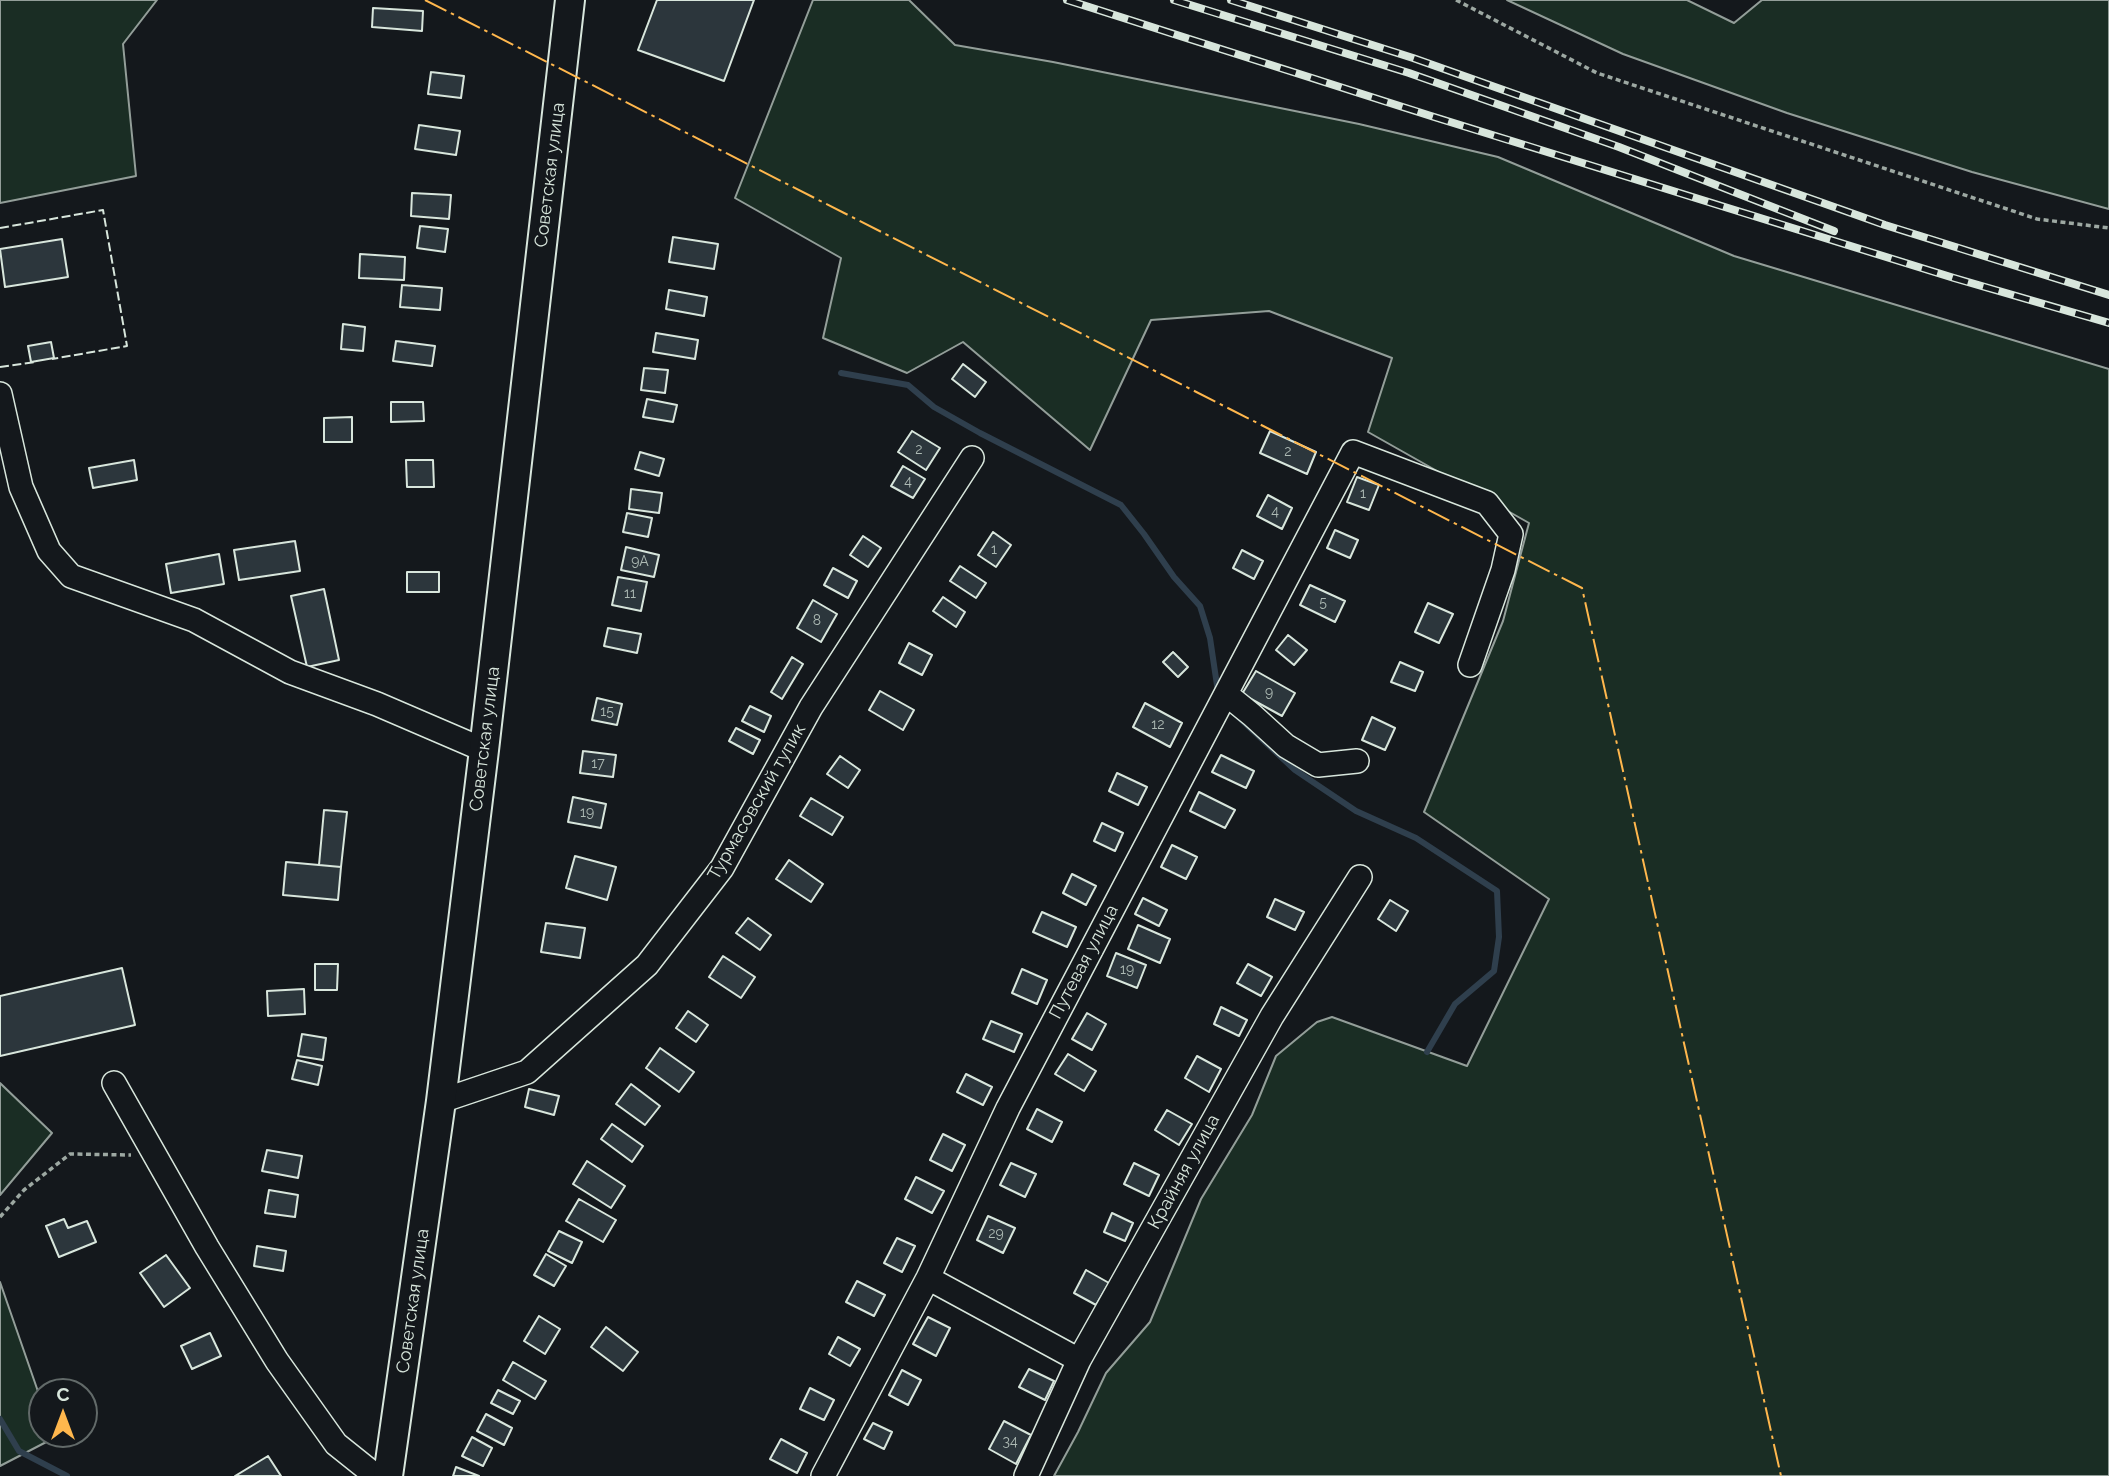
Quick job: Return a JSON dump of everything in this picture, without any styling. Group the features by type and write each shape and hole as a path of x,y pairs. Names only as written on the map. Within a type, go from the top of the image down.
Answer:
{"main road":[{"name":"Советская улица","path":"388,1476 441,1101 570,0"}],"street":[{"path":"0,394 21,487 49,551 71,576 194,620 290,672 377,704 484,750"},
{"name":"Путевая улица","path":"823,1476 928,1278 1008,1108 1353,452 1486,503 1511,534 1503,570 1470,664"},
{"name":"Турмасовский тупик","path":"441,1101 527,1072 647,965 722,869 811,707 972,458"},
{"path":"1222,701 1252,715 1286,746 1318,765 1357,761"},
{"name":"Крайняя улица","path":"1026,1476 1079,1360 1272,1016 1360,877"},
{"path":"114,1083 206,1247 277,1361 336,1444 376,1476"},
{"path":"928,1278 1079,1360"}],"path":[{"path":"1456,0 1597,73 2037,219 2109,228"},
{"path":"0,1217 24,1190 70,1154 154,1154"}],"green space":[{"path":"0,0 157,0 123,44 136,176 0,203"},
{"path":"813,0 909,0 955,45 1053,62 1359,124 1498,157 1734,256 2109,369 2109,1476 1054,1476 1106,1373 1150,1322 1201,1199 1252,1115 1276,1056 1317,1022 1332,1017 1467,1066 1549,899 1424,812 1503,621 1529,523 1368,432 1392,358 1269,311 1151,320 1090,450 963,342 907,373 823,338 841,258 735,198"},
{"path":"1507,0 1687,0 1734,23 1762,0 2109,0 2109,209 1972,172 1787,113 1623,54"},
{"path":"0,1083 52,1133 0,1195"},
{"path":"0,1282 33,1378 28,1378 28,1448 35,1448 0,1466"}],"building":[{"path":"657,0 754,0 724,81 638,50"},
{"path":"373,8 423,11 422,31 372,27"},
{"path":"431,72 464,76 461,98 428,94"},
{"path":"419,125 460,131 456,155 415,149"},
{"path":"412,193 451,195 449,219 411,216"},
{"path":"420,226 448,229 445,252 417,248"},
{"path":"673,237 718,244 714,269 669,262"},
{"path":"62,239 68,277 5,287 0,249"},
{"path":"360,254 405,257 404,280 359,278"},
{"path":"402,285 442,288 440,310 400,307"},
{"path":"669,290 707,297 704,316 666,309"},
{"path":"343,324 365,327 363,351 341,349"},
{"path":"656,333 698,340 695,359 653,352"},
{"path":"396,341 435,346 432,366 393,361"},
{"path":"51,342 54,358 31,362 28,346"},
{"path":"963,364 986,382 975,397 952,379"},
{"path":"644,368 668,370 665,393 641,390"},
{"path":"647,399 677,405 673,422 643,417"},
{"path":"391,402 423,402 424,421 391,422"},
{"path":"352,417 352,442 324,442 324,418"},
{"path":"912,431 940,448 926,470 898,452"},
{"path":"1270,431 1316,452 1307,474 1260,453"},
{"path":"640,452 664,459 659,476 635,469"},
{"path":"134,460 137,480 93,488 89,468"},
{"path":"406,460 433,460 434,487 407,487"},
{"path":"903,466 925,479 913,498 891,486"},
{"path":"1357,477 1379,485 1369,510 1347,502"},
{"path":"631,489 662,493 659,513 629,509"},
{"path":"1268,495 1292,508 1282,529 1257,516"},
{"path":"627,513 652,518 648,537 623,532"},
{"path":"1335,530 1358,540 1350,558 1327,548"},
{"path":"993,532 1011,545 996,567 978,555"},
{"path":"863,536 881,548 868,567 850,555"},
{"path":"295,541 300,571 239,580 234,550"},
{"path":"626,547 659,555 654,577 621,570"},
{"path":"1242,550 1263,561 1254,579 1233,568"},
{"path":"219,554 224,584 171,593 166,564"},
{"path":"960,566 986,583 976,598 950,581"},
{"path":"833,568 857,581 848,598 824,585"},
{"path":"407,572 439,572 439,592 407,592"},
{"path":"618,577 647,582 641,611 612,605"},
{"path":"1310,585 1345,601 1335,622 1300,605"},
{"path":"324,589 339,660 307,667 291,596"},
{"path":"943,597 965,612 956,627 933,611"},
{"path":"813,600 837,614 821,642 797,628"},
{"path":"1428,603 1453,614 1439,643 1415,632"},
{"path":"608,628 641,634 637,653 604,646"},
{"path":"1288,635 1307,650 1294,665 1276,650"},
{"path":"909,643 932,655 922,675 899,663"},
{"path":"1173,652 1188,667 1178,677 1163,662"},
{"path":"792,657 803,664 782,699 771,692"},
{"path":"1400,662 1423,672 1415,691 1391,682"},
{"path":"1256,671 1295,693 1282,716 1242,694"},
{"path":"880,691 914,710 903,730 869,710"},
{"path":"597,698 622,704 617,725 592,720"},
{"path":"1145,703 1182,723 1170,747 1133,727"},
{"path":"750,706 771,716 764,732 742,721"},
{"path":"1372,717 1395,728 1385,750 1362,740"},
{"path":"736,728 760,740 753,754 729,741"},
{"path":"583,751 616,755 613,777 580,773"},
{"path":"1221,755 1254,771 1246,788 1212,772"},
{"path":"840,756 860,770 848,788 827,774"},
{"path":"1117,773 1147,787 1138,805 1109,791"},
{"path":"1199,792 1235,810 1225,828 1190,811"},
{"path":"573,797 606,804 601,828 568,822"},
{"path":"811,798 843,817 832,835 800,816"},
{"path":"324,810 347,812 341,867 319,865"},
{"path":"1102,823 1123,833 1115,851 1094,841"},
{"path":"1172,845 1197,857 1186,879 1161,867"},
{"path":"575,856 616,867 607,900 566,888"},
{"path":"789,860 823,884 811,902 776,879"},
{"path":"286,862 341,867 338,900 283,895"},
{"path":"1072,874 1096,886 1086,905 1063,893"},
{"path":"1143,898 1167,910 1159,926 1135,914"},
{"path":"1275,899 1304,912 1295,930 1267,917"},
{"path":"1390,900 1408,911 1396,931 1378,919"},
{"path":"1042,912 1076,927 1067,947 1033,932"},
{"path":"748,918 771,935 760,950 736,933"},
{"path":"546,923 585,928 580,958 541,952"},
{"path":"1138,925 1170,939 1160,963 1128,949"},
{"path":"1116,953 1146,965 1137,988 1107,976"},
{"path":"723,956 755,977 741,998 709,977"},
{"path":"315,964 338,964 337,990 315,990"},
{"path":"1248,964 1272,977 1261,996 1237,983"},
{"path":"122,968 135,1025 0,1056 0,996"},
{"path":"1022,969 1047,980 1037,1004 1012,993"},
{"path":"304,989 305,1014 268,1016 267,991"},
{"path":"1221,1007 1247,1020 1239,1036 1214,1024"},
{"path":"688,1011 708,1025 696,1042 676,1028"},
{"path":"1087,1013 1106,1024 1092,1050 1072,1039"},
{"path":"991,1021 1022,1034 1014,1052 983,1039"},
{"path":"302,1034 326,1038 323,1060 298,1056"},
{"path":"660,1048 694,1072 679,1092 646,1068"},
{"path":"1068,1054 1096,1071 1084,1091 1055,1074"},
{"path":"1197,1056 1221,1069 1209,1092 1185,1078"},
{"path":"297,1060 322,1066 318,1085 292,1079"},
{"path":"966,1074 992,1087 983,1105 957,1092"},
{"path":"631,1084 660,1106 645,1125 616,1104"},
{"path":"529,1089 559,1096 554,1115 525,1107"},
{"path":"1037,1109 1062,1122 1052,1142 1027,1129"},
{"path":"1167,1110 1192,1124 1179,1145 1155,1130"},
{"path":"612,1124 643,1146 632,1162 601,1139"},
{"path":"943,1134 965,1145 952,1171 930,1160"},
{"path":"267,1150 302,1156 298,1178 262,1171"},
{"path":"587,1161 625,1186 611,1208 573,1184"},
{"path":"1011,1163 1036,1174 1025,1197 1000,1185"},
{"path":"1134,1163 1159,1175 1149,1196 1124,1184"},
{"path":"916,1177 944,1191 932,1213 905,1199"},
{"path":"269,1190 298,1195 295,1217 265,1213"},
{"path":"579,1199 616,1220 603,1242 566,1221"},
{"path":"1112,1213 1133,1223 1125,1241 1104,1232"},
{"path":"988,1216 1015,1228 1003,1253 977,1240"},
{"path":"64,1219 68,1228 87,1221 96,1242 59,1257 46,1226"},
{"path":"559,1231 582,1242 572,1263 548,1251"},
{"path":"897,1238 915,1246 902,1272 884,1263"},
{"path":"257,1246 286,1251 283,1271 254,1266"},
{"path":"546,1254 566,1266 554,1286 534,1275"},
{"path":"166,1255 190,1288 164,1307 140,1273"},
{"path":"1086,1270 1109,1283 1096,1305 1074,1293"},
{"path":"857,1281 885,1295 874,1316 846,1302"},
{"path":"539,1316 560,1329 545,1354 524,1341"},
{"path":"928,1317 950,1328 936,1356 913,1344"},
{"path":"606,1327 638,1352 623,1371 591,1347"},
{"path":"210,1333 221,1356 192,1369 181,1346"},
{"path":"838,1337 860,1349 850,1366 829,1354"},
{"path":"513,1362 546,1381 535,1399 503,1380"},
{"path":"1029,1369 1054,1381 1045,1400 1019,1387"},
{"path":"902,1370 921,1380 908,1405 889,1395"},
{"path":"810,1388 834,1400 824,1420 800,1409"},
{"path":"498,1390 520,1401 513,1414 491,1403"},
{"path":"486,1414 512,1428 504,1445 477,1431"},
{"path":"1004,1421 1031,1435 1016,1464 989,1449"},
{"path":"873,1423 892,1432 884,1449 864,1439"},
{"path":"472,1437 492,1448 483,1466 462,1456"},
{"path":"781,1439 807,1453 797,1473 770,1459"},
{"path":"268,1456 281,1476 235,1476"},
{"path":"456,1467 479,1476 453,1476"}],"waterway":[{"path":"841,373 908,385 934,407 980,433 1121,505 1174,577 1200,606 1210,638 1218,692"},
{"path":"1233,712 1295,770 1356,811 1416,838 1497,891 1499,937 1494,971 1455,1004 1427,1052"},
{"path":"0,1419 19,1451 67,1476"}],"railway":[{"path":"1067,0 1431,116 1954,278 2109,323"},
{"path":"1174,0 1409,73 1619,147 1834,231"},
{"path":"1231,0 1413,58 1885,225 2109,295"}],"fence":[{"path":"0,228 103,210 127,346 52,359"},
{"path":"0,367 35,362"}],"power":[{"path":"425,0 1582,588 1781,1476"}]}
